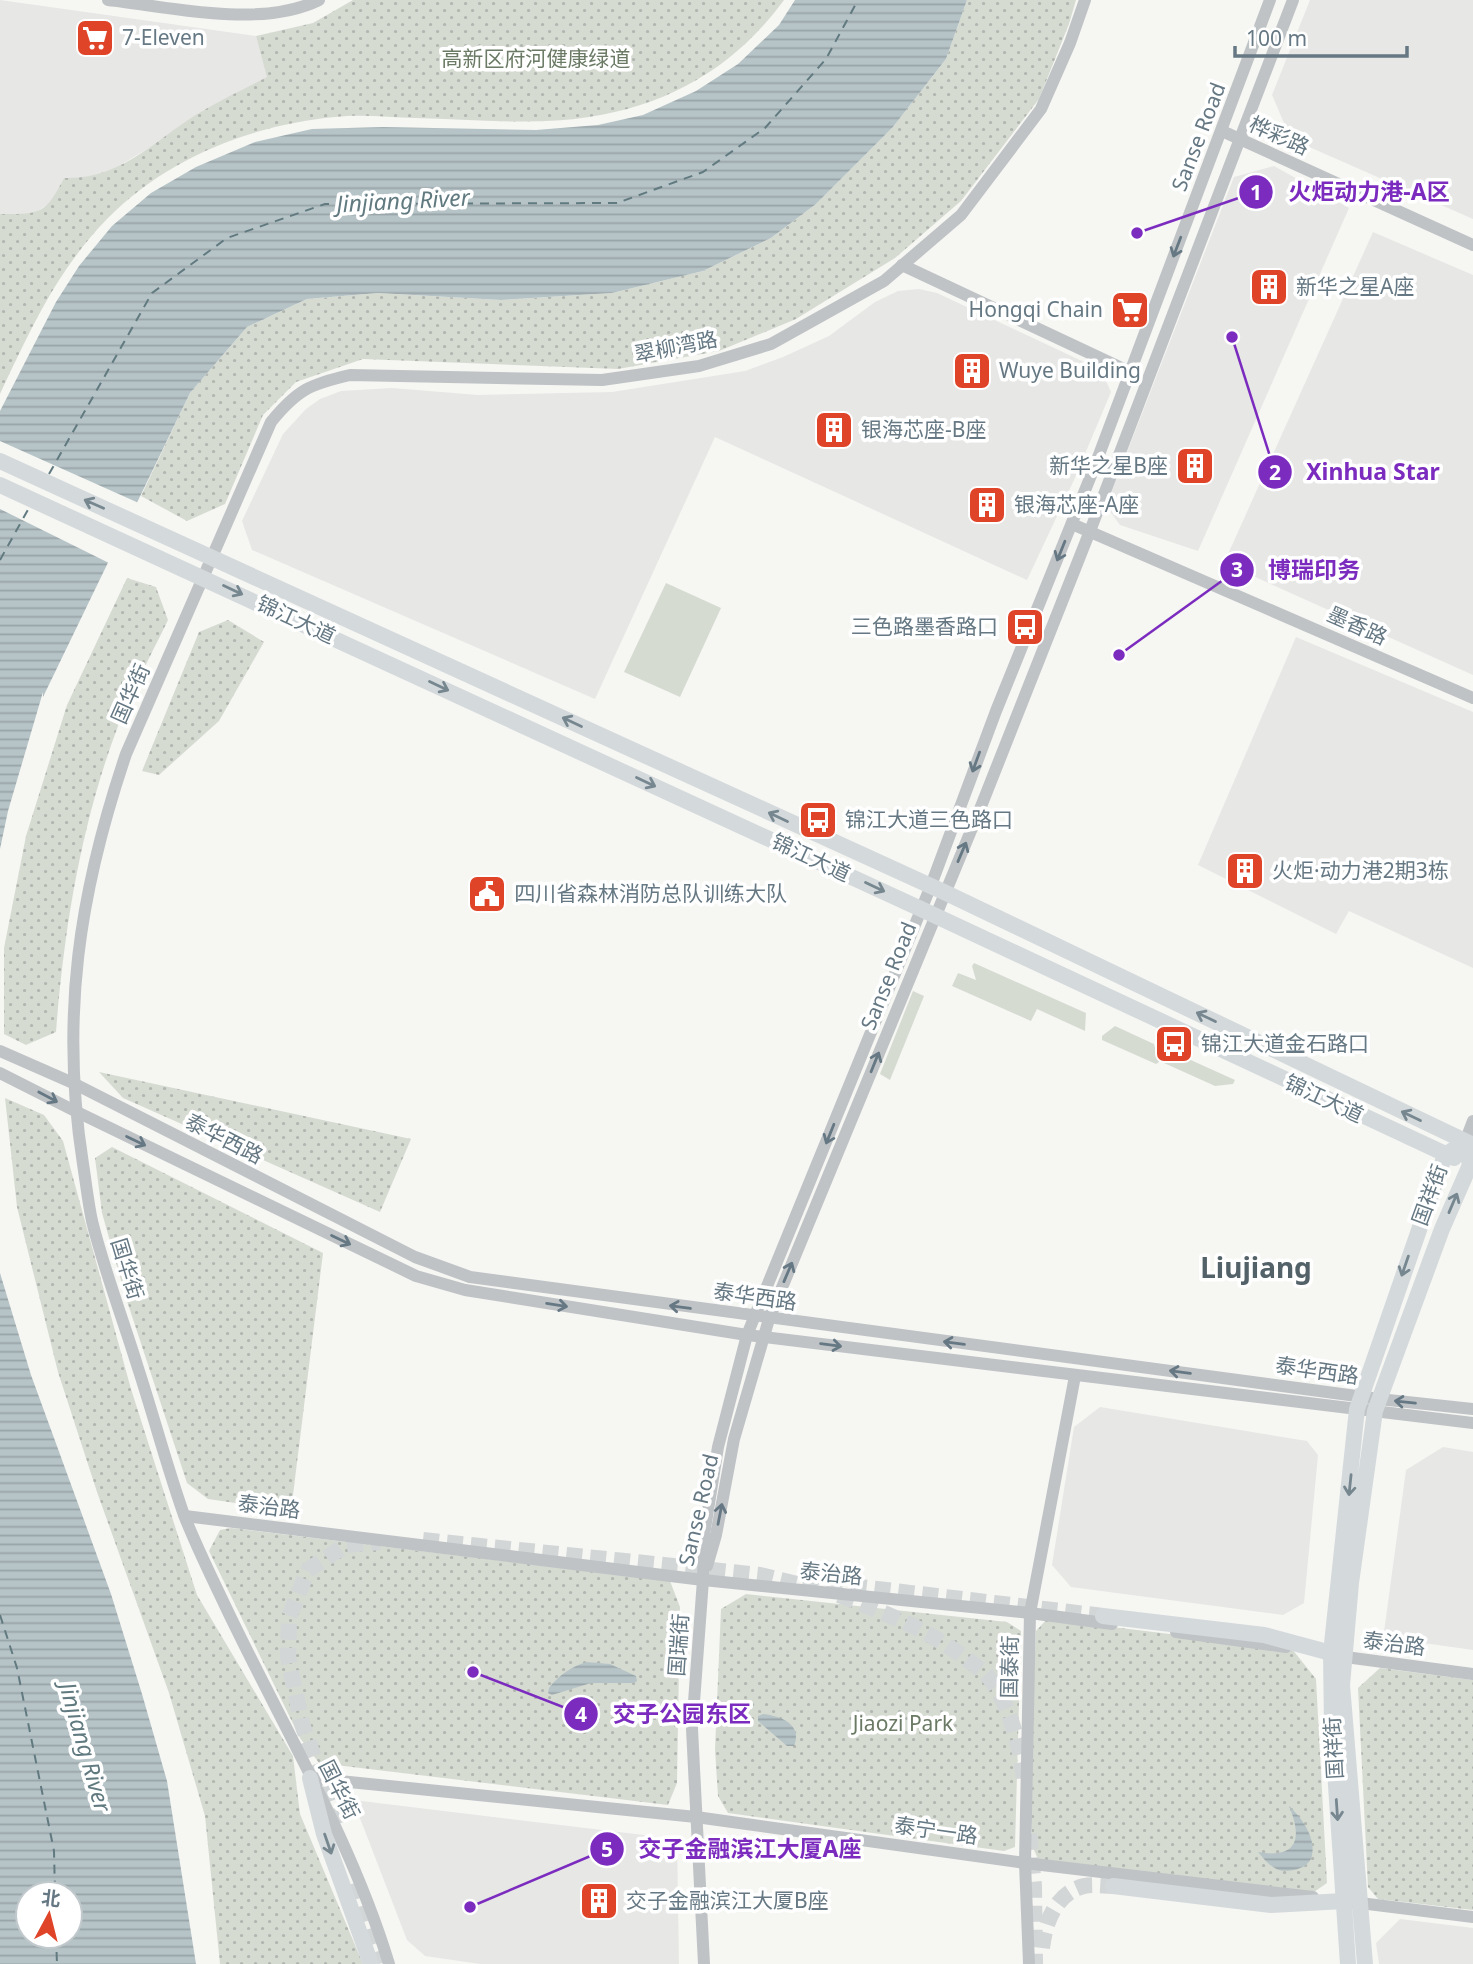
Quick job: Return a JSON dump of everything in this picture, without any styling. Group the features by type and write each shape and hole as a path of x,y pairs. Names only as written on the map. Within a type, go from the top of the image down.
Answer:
{"main road":[{"name":"锦江大道","path":"0,461 937,890 1469,1144"},
{"name":"锦江大道","path":"0,485 1471,1165"},
{"name":"国祥街","path":"1337,1655 1377,1405 1442,1229 1471,1165 1469,1144 1445,1154 1359,1402 1337,1655 1342,1685 1352,1902 1348,1964"},
{"path":"1103,1616 1264,1635 1337,1655"},
{"path":"310,1778 324,1834 371,1964"},
{"path":"1113,1886 1270,1905 1352,1902"},
{"name":"国祥街","path":"1352,1902 1365,1964"}],"street":[{"path":"108,0 261,15 306,6 319,0"},
{"name":"翠柳湾路","path":"212,558 271,422 291,398 317,383 350,375 602,380 699,366 771,344 884,281 961,215 1041,109 1070,43 1085,0"},
{"name":"Sanse Road","path":"703,1580 716,1535 734,1439 762,1336 937,890 996,711 1072,524 1270,0"},
{"name":"Sanse Road","path":"937,890 982,804 1090,531 1293,0"},
{"name":"桦彩路","path":"1222,131 1473,244"},
{"path":"902,265 1130,372"},
{"name":"墨香路","path":"1072,524 1473,698"},
{"name":"国华街","path":"212,558 126,754 108,808 93,868 76,967 72,1027 75,1111 92,1220 185,1516 221,1598 336,1825 375,1919 389,1964"},
{"name":"Sanse Road","path":"703,1580 704,1535 718,1447 747,1335 928,912"},
{"name":"泰华西路","path":"0,1051 73,1083 415,1257 470,1277 1359,1402 1473,1423"},
{"name":"泰华西路","path":"0,1073 416,1276 465,1290 747,1335 1075,1376 1359,1402"},
{"path":"1469,1144 1473,1121"},
{"name":"国泰街","path":"1029,1964 1025,1863 1030,1613 1075,1376"},
{"name":"泰华西路","path":"1377,1405 1473,1409"},
{"name":"泰治路","path":"185,1516 703,1580 1030,1613 1473,1674"},
{"name":"国瑞街","path":"703,1580 692,1729 704,1964"},
{"name":"泰宁一路","path":"310,1778 696,1817 1025,1863 1473,1917"}],"shaded area":[{"path":"0,0 256,36 268,77 202,111 149,148 105,174 64,178 53,200 34,214 0,214"},
{"path":"1310,0 1473,0 1473,219 1291,139 1272,95"},
{"path":"1274,166 1349,208 1198,551 1120,525 1106,506 1234,177"},
{"path":"1373,232 1473,275 1473,675 1224,563"},
{"path":"919,289 937,293 1101,370 1111,392 1074,480 1027,580 715,437 595,699 252,550 242,521 283,434 306,409 320,399 341,391 392,388 478,395 612,392 745,371 829,336 875,302 898,291"},
{"path":"1296,637 1473,712 1473,968 1349,911 1336,934 1198,865"},
{"path":"1100,1407 1307,1441 1318,1455 1304,1603 1283,1615 1071,1587 1052,1565 1074,1427"},
{"path":"1443,1447 1473,1452 1473,1650 1395,1639 1384,1632 1406,1470"},
{"path":"353,1800 677,1839 679,1964 480,1964 425,1956 407,1940"},
{"path":"1400,1919 1473,1928 1473,1964 1379,1964 1376,1943"}],"green space":[{"name":"高新区府河健康绿道","path":"353,0 784,0 745,44 723,63 674,92 619,111 546,121 335,117 272,128 212,148 183,162 131,197 89,239 46,302 0,394 0,214 24,214 40,210 52,199 64,178 85,177 122,164 204,110 267,77 256,36 313,23"},
{"path":"967,0 1076,0 1039,99 961,201 895,258 796,319 719,351 618,369 363,359 296,382 263,415 225,504 187,521 141,496 190,393 247,327 307,299 378,293 501,300 612,293 703,271 771,238 816,204 893,127 946,59"},
{"path":"127,578 156,587 168,620 123,713 94,801 69,916 56,1032 26,1045 4,1034 4,948 26,836 67,705"},
{"path":"666,583 721,608 680,697 624,672"},
{"path":"228,620 264,642 219,721 159,775 142,771 199,632"},
{"path":"974,963 1086,1013 1085,1031 1037,1009 1031,1021 952,986 958,973 976,980 972,966"},
{"path":"913,991 924,996 890,1080 880,1074"},
{"path":"1115,1026 1154,1044 1159,1062 1156,1064 1102,1040 1102,1036"},
{"path":"1162,1047 1235,1080 1233,1084 1215,1086 1164,1063"},
{"path":"99,1072 411,1139 380,1212 123,1098"},
{"path":"5,1098 44,1115 63,1141 131,1389 197,1595 293,1756 300,1814 363,1964 220,1964 205,1816 169,1693 97,1492 58,1372 17,1207"},
{"path":"112,1147 323,1253 291,1511 208,1499 187,1483 126,1298 102,1213 95,1158"},
{"path":"231,1528 670,1581 680,1607 677,1783 668,1805 319,1763 300,1738 209,1551 220,1530"},
{"name":"Jiaozi Park","path":"746,1594 1007,1622 1021,1631 1015,1847 1004,1851 728,1813 718,1796 715,1749 721,1609"},
{"path":"1047,1619 1292,1649 1316,1679 1327,1883 1314,1892 1040,1863 1033,1848 1029,1793 1036,1631"},
{"path":"1380,1668 1473,1680 1473,1910 1378,1899 1368,1887 1358,1688"}],"water":[{"name":"Jinjiang River","path":"795,0 967,0 946,59 893,127 816,204 771,238 703,271 612,293 501,300 378,293 307,299 247,327 190,393 43,697 43,692 8,811 0,849 0,411 56,302 79,266 112,226 151,193 196,167 255,142 312,129 383,127 536,130 598,125 643,115 696,91 738,64 779,25"},
{"name":"Jinjiang River","path":"0,1273 31,1375 111,1594 167,1781 196,1964 0,1964"},
{"path":"587,1662 610,1664 636,1676 637,1681 591,1683 552,1695 548,1693 549,1688 561,1676"},
{"path":"763,1714 783,1719 793,1727 796,1738 794,1746 787,1746 758,1721 758,1716"},
{"path":"1289,1806 1306,1828 1313,1848 1308,1863 1294,1870 1284,1871 1273,1867 1258,1852 1281,1852 1293,1844 1296,1828"}],"pier":[{"path":"0,441 141,504 111,564 0,509"}],"ferry route":[{"path":"49,474 152,293 227,238 325,204 617,203 703,172 765,128 826,59 858,0"},
{"path":"0,560 30,506"},
{"path":"0,1615 17,1668 54,1851 55,1880"},
{"path":"56,1950 57,1964"}],"tunnel":[{"path":"423,1540 760,1575 814,1588"},
{"path":"338,1824 302,1724 288,1657 289,1617 308,1570 346,1545 380,1542"},
{"path":"803,1580 1103,1616"},
{"path":"839,1595 920,1630 986,1674 1007,1710 1020,1753 1024,1780"},
{"path":"1029,1834 1034,1886 1035,1964"},
{"path":"355,1883 379,1964"},
{"path":"1042,1948 1049,1919 1066,1895 1084,1886 1113,1886"}],"place":[{"name":"7-Eleven","path":"95,38"},
{"name":"火炬动力港-A区","path":"1137,233"},
{"name":"新华之星A座","path":"1269,287"},
{"name":"Hongqi Chain","path":"1130,310"},
{"name":"Xinhua Star","path":"1232,337"},
{"name":"Wuye Building","path":"972,371"},
{"name":"银海芯座-B座","path":"834,430"},
{"name":"新华之星B座","path":"1195,466"},
{"name":"银海芯座-A座","path":"987,505"},
{"name":"三色路墨香路口","path":"1025,627"},
{"name":"博瑞印务","path":"1119,655"},
{"name":"锦江大道三色路口","path":"818,820"},
{"name":"火炬·动力港2期3栋","path":"1245,871"},
{"name":"四川省森林消防总队训练大队","path":"487,894"},
{"name":"锦江大道金石路口","path":"1174,1044"},
{"name":"交子公园东区","path":"473,1672"},
{"name":"交子金融滨江大厦B座","path":"599,1901"},
{"name":"交子金融滨江大厦A座","path":"470,1907"}],"district":[{"name":"Liujiang","path":"1256,1268"}]}
